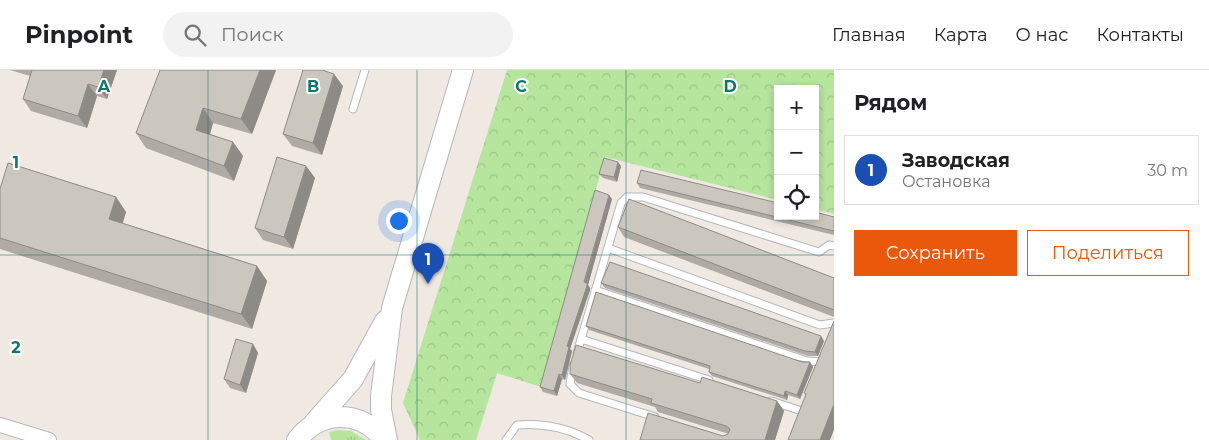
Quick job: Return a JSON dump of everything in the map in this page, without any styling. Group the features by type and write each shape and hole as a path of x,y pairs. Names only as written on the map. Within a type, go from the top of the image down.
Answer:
{"main road":[{"path":"386,440 381,410 381,396 392,308 463,70"},
{"path":"297,440 353,379 392,308"},
{"path":"314,423 339,416 352,417 375,429 386,440"}],"street":[{"path":"0,425 49,440"}],"lane":[{"path":"353,109 365,70"},
{"path":"664,420 579,393 570,384 571,373 621,203 627,197 643,197 819,252 829,245 834,246"},
{"path":"608,248 803,319 820,324 834,323"},
{"path":"595,290 808,361 822,362"},
{"path":"581,339 719,384"},
{"path":"818,371 825,354"},
{"path":"765,399 802,411"},
{"path":"506,440 517,425 538,423 574,432 589,440"}],"green space":[{"path":"507,70 834,70 834,214 819,210 819,85 774,85 774,199 605,157 541,387 497,373 476,440 420,440 403,403"},
{"path":"338,430 351,431 366,440 331,440 329,432"}],"building":[{"path":"32,70 104,70 98,87 88,84 78,116 23,99"},
{"path":"160,70 260,70 241,119 203,108 196,130 233,142 224,166 136,133"},
{"path":"303,70 322,70 334,74 313,143 283,134"},
{"path":"277,157 306,166 284,237 255,228"},
{"path":"604,158 618,162 614,177 599,174"},
{"path":"8,163 116,197 109,219 257,266 241,314 0,238 0,189"},
{"path":"641,170 774,202 774,216 637,183"},
{"path":"595,190 609,195 584,282 587,283 587,286 567,346 569,347 562,375 559,374 554,391 540,387"},
{"path":"629,199 834,278 834,310 618,227"},
{"path":"819,213 834,217 834,231 789,220 819,220"},
{"path":"610,262 821,336 815,352 805,351 601,283"},
{"path":"596,292 802,362 810,362 797,395 785,391 784,396 709,372 710,366 586,326"},
{"path":"834,321 834,404 820,440 788,440 806,394 804,393"},
{"path":"236,339 253,344 240,385 224,379"},
{"path":"576,345 700,383 702,377 777,401 765,440 640,440 648,413 723,436 728,434 730,429 726,426 651,403 652,399 570,374 570,365"}],"place":[{"name":"Заводская","path":"428,284"}]}
